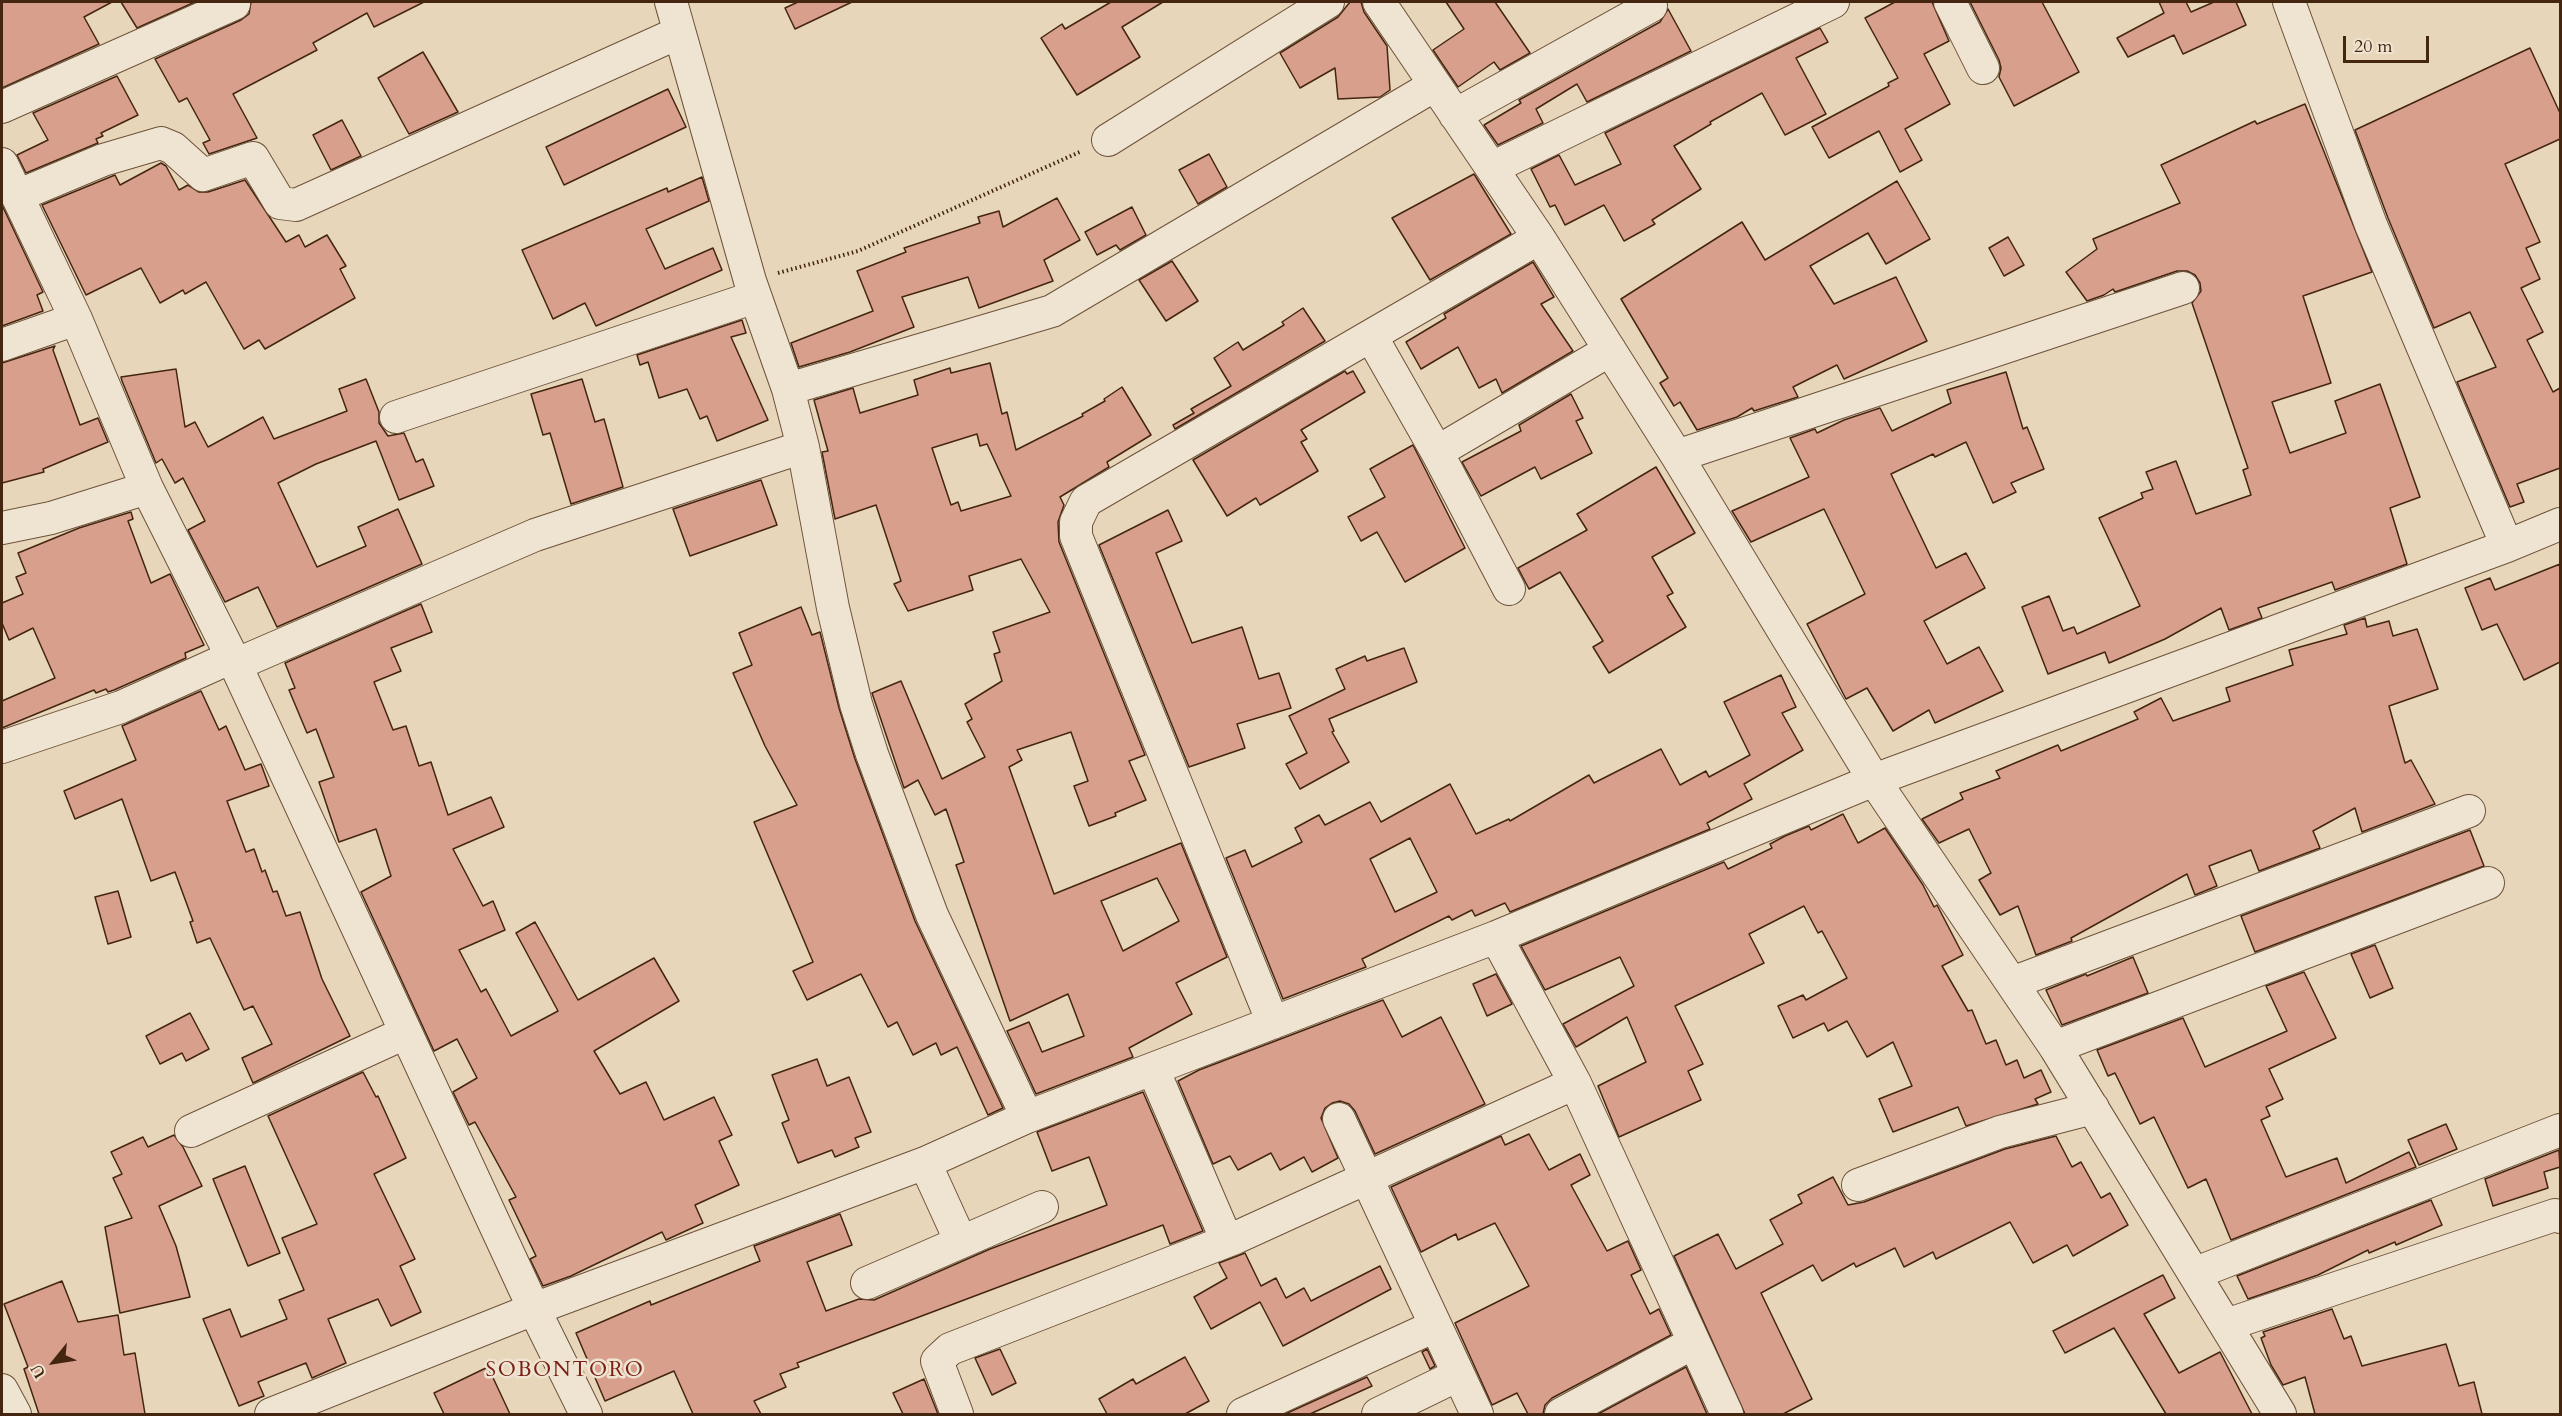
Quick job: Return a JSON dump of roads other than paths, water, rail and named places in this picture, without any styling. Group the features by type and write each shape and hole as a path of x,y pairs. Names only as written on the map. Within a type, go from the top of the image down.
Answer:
{"street":[{"path":"671,2 752,289 788,389 803,447 833,608 856,704 872,754 932,915 1027,1116"},
{"path":"1108,140 1328,2"},
{"path":"1380,2 1539,238 1677,456 1874,780 2055,1047 2196,1273 2280,1414"},
{"path":"1492,168 1833,2"},
{"path":"1950,2 1983,68"},
{"path":"2289,2 2371,225 2507,546"},
{"path":"2,107 234,4"},
{"path":"1455,115 1651,6"},
{"path":"17,196 104,160 161,143 173,148 203,175 254,158 280,203 296,205 678,33"},
{"path":"788,389 1052,311 1435,85"},
{"path":"2,164 76,319 147,488 233,661 534,1309 586,1414"},
{"path":"1273,1023 1076,536 1076,522 1086,501 1539,238"},
{"path":"1677,456 2183,288"},
{"path":"396,417 752,289"},
{"path":"2,345 76,319"},
{"path":"1371,336 1437,452 1509,588"},
{"path":"1437,452 1610,350"},
{"path":"2,747 121,707 535,535 803,447"},
{"path":"2,528 51,518 147,488"},
{"path":"272,1414 332,1404 534,1309 925,1163 1027,1116 1496,937 1874,780 2507,546 2560,524"},
{"path":"2012,983 2469,811"},
{"path":"2055,1047 2488,883"},
{"path":"1496,937 1575,1083 1727,1414"},
{"path":"191,1131 405,1032"},
{"path":"1153,1069 1227,1241"},
{"path":"957,1414 937,1361 950,1349 1227,1241 1575,1083"},
{"path":"1858,1185 2000,1131 2093,1108"},
{"path":"1339,1119 1477,1414"},
{"path":"2196,1273 2560,1130"},
{"path":"925,1163 961,1242"},
{"path":"867,1283 1042,1207"},
{"path":"2226,1325 2555,1215 2560,1217"},
{"path":"1243,1414 1435,1326"},
{"path":"1561,1414 1693,1343"},
{"path":"1378,1414 1458,1375"},
{"path":"2,1390 15,1414"}],"district":[{"name":"SOBONTORO","path":"565,1371"}]}
